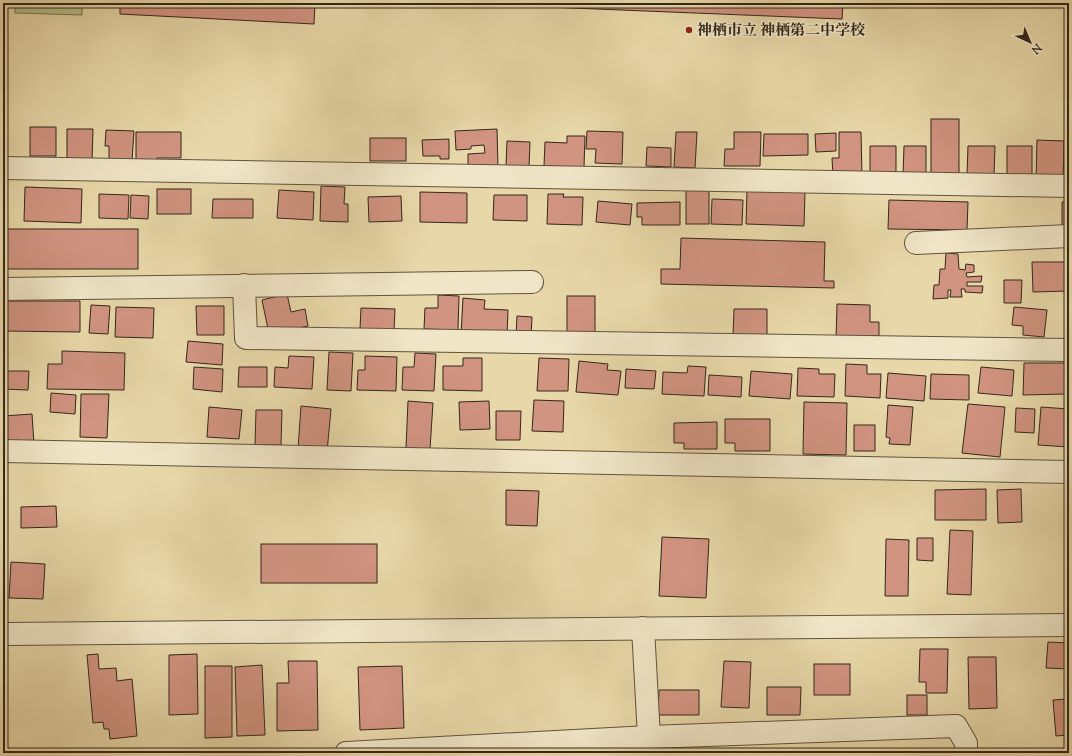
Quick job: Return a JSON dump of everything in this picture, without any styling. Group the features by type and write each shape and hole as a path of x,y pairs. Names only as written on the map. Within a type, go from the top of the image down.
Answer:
{"street":[{"path":"3,168 1069,186"},
{"path":"916,244 1069,236"},
{"path":"3,289 532,282"},
{"path":"244,285 246,338 1069,350"},
{"path":"3,451 1069,472"},
{"path":"3,634 1069,625"},
{"path":"644,628 649,737"},
{"path":"346,753 649,737 956,726 966,743 966,753"}],"green space":[{"path":"15,3 82,3 82,15 15,13"}],"building":[{"path":"120,3 315,3 314,24 120,14"},
{"path":"449,3 843,3 842,19"},
{"path":"931,119 959,119 959,175 931,175"},
{"path":"30,127 56,127 56,156 30,156"},
{"path":"67,129 93,129 92,160 67,159"},
{"path":"497,129 498,168 468,170 468,154 485,153 484,145 471,146 471,149 456,150 455,131"},
{"path":"106,130 134,131 132,161 109,160 109,146 105,146"},
{"path":"587,131 623,132 622,164 595,163 596,149 586,149"},
{"path":"136,132 181,132 181,158 157,158 157,163 136,163"},
{"path":"676,132 697,132 695,168 674,167"},
{"path":"734,132 761,132 760,166 724,166 725,149 734,149"},
{"path":"839,132 861,132 862,176 833,177 832,158 839,158"},
{"path":"836,133 836,151 816,152 815,134"},
{"path":"764,134 808,134 808,155 763,156"},
{"path":"567,136 585,136 584,167 544,166 545,142 567,143"},
{"path":"370,138 406,138 406,161 370,161"},
{"path":"449,139 449,159 440,159 440,156 423,156 422,140"},
{"path":"1037,140 1064,141 1063,183 1036,182"},
{"path":"507,141 530,142 529,167 506,166"},
{"path":"870,146 896,146 896,175 870,176"},
{"path":"904,146 926,146 926,176 903,176"},
{"path":"968,146 995,146 994,176 967,175"},
{"path":"1007,146 1032,146 1032,176 1007,176"},
{"path":"647,147 671,148 671,167 646,166"},
{"path":"1067,150 1069,150 1069,178"},
{"path":"321,186 345,187 344,204 348,204 348,222 320,221"},
{"path":"25,187 82,189 81,223 24,221"},
{"path":"157,189 191,189 191,214 157,214"},
{"path":"279,190 314,192 313,220 277,218"},
{"path":"686,190 709,190 709,224 686,224"},
{"path":"747,191 805,192 804,226 746,224"},
{"path":"420,192 467,193 467,223 420,222"},
{"path":"99,194 129,195 128,219 99,218"},
{"path":"548,194 564,194 563,197 583,197 582,225 547,224"},
{"path":"131,195 149,196 148,219 130,218"},
{"path":"494,195 527,195 527,221 493,220"},
{"path":"401,196 402,221 369,222 368,197"},
{"path":"213,199 253,199 253,218 212,218"},
{"path":"712,199 743,200 742,225 711,224"},
{"path":"889,200 968,202 967,230 888,229"},
{"path":"598,201 632,204 630,225 596,222"},
{"path":"1069,201 1069,229 1062,229 1062,202"},
{"path":"680,202 680,225 642,225 642,217 637,217 637,203"},
{"path":"5,229 138,229 138,269 5,269"},
{"path":"681,238 825,242 824,281 834,281 834,288 661,284 661,269 680,269"},
{"path":"946,253 958,254 959,269 965,270 966,264 974,265 974,272 966,273 967,277 982,276 981,282 967,282 967,286 983,286 982,293 965,292 965,289 961,289 962,297 950,297 951,290 948,290 948,298 933,299 934,285 939,285 940,269 945,269"},
{"path":"1032,262 1069,262 1069,291 1033,292"},
{"path":"1004,280 1022,280 1021,303 1004,303"},
{"path":"287,294 291,312 305,309 308,326 269,334 262,300"},
{"path":"438,295 459,296 458,330 424,329 425,308 438,308"},
{"path":"567,296 595,296 595,337 567,337"},
{"path":"463,298 485,300 484,309 508,310 507,336 461,334"},
{"path":"3,301 80,301 80,332 3,331"},
{"path":"837,304 870,305 870,322 879,322 879,336 871,336 869,340 836,339"},
{"path":"91,305 110,306 108,334 89,333"},
{"path":"196,306 224,306 224,335 197,335"},
{"path":"116,307 154,308 153,338 115,337"},
{"path":"1014,307 1047,310 1044,337 1023,335 1023,326 1012,325"},
{"path":"361,308 395,309 394,331 360,329"},
{"path":"734,309 767,309 767,337 733,336"},
{"path":"517,316 532,317 531,337 516,336"},
{"path":"188,341 223,344 222,365 186,362"},
{"path":"62,351 125,353 124,390 47,389 48,364 62,364"},
{"path":"329,352 353,353 351,391 327,390"},
{"path":"415,353 436,354 434,391 402,390 403,367 414,367"},
{"path":"289,356 314,357 312,389 274,387 275,367 288,368"},
{"path":"365,356 397,357 396,391 357,390 358,370 365,370"},
{"path":"463,358 482,358 482,391 443,390 443,366 463,366"},
{"path":"539,358 569,359 568,391 537,391"},
{"path":"579,361 608,364 607,370 621,371 618,395 576,392"},
{"path":"1024,363 1066,363 1066,394 1023,395"},
{"path":"846,364 867,365 867,374 881,374 880,398 845,396"},
{"path":"688,366 706,367 704,396 662,394 663,372 687,373"},
{"path":"194,367 223,369 222,392 193,389"},
{"path":"239,367 267,367 267,387 238,387"},
{"path":"981,367 1014,370 1012,396 978,393"},
{"path":"798,368 819,369 819,374 835,374 834,397 797,396"},
{"path":"626,369 656,371 654,389 625,388"},
{"path":"3,371 29,371 28,390 3,389"},
{"path":"751,371 792,374 790,399 749,396"},
{"path":"888,373 926,376 924,401 886,398"},
{"path":"931,374 969,375 969,400 930,399"},
{"path":"709,375 742,377 741,397 708,395"},
{"path":"51,393 76,395 75,414 50,412"},
{"path":"81,394 109,394 107,438 80,437"},
{"path":"534,400 564,401 563,432 532,431"},
{"path":"408,401 433,403 430,449 406,448"},
{"path":"489,401 490,429 460,430 459,402"},
{"path":"804,402 847,403 846,455 803,454"},
{"path":"968,404 1005,407 1000,457 962,453"},
{"path":"888,405 913,407 910,445 889,444 890,438 886,437"},
{"path":"301,406 331,409 327,452 298,449"},
{"path":"209,407 242,410 239,439 207,437"},
{"path":"1041,407 1069,409 1069,447 1038,445"},
{"path":"1016,408 1035,409 1034,433 1015,432"},
{"path":"256,410 282,410 281,445 255,445"},
{"path":"496,411 521,411 520,440 496,440"},
{"path":"32,414 34,444 5,446 3,416"},
{"path":"725,419 770,419 770,451 735,451 735,443 725,443"},
{"path":"717,422 717,449 684,449 684,443 674,443 674,423"},
{"path":"854,425 875,425 875,451 854,451"},
{"path":"986,489 986,520 935,520 935,490"},
{"path":"1021,489 1022,522 998,523 997,490"},
{"path":"506,490 539,491 537,526 506,525"},
{"path":"56,506 57,527 21,528 21,507"},
{"path":"950,530 973,531 971,595 947,594"},
{"path":"1067,531 1069,531 1069,565 1067,565"},
{"path":"662,537 709,539 706,598 659,596"},
{"path":"917,538 933,538 933,561 917,560"},
{"path":"886,539 909,540 908,596 885,596"},
{"path":"261,544 377,544 377,583 261,583"},
{"path":"11,562 45,564 43,599 9,598"},
{"path":"1048,642 1069,643 1069,669 1046,668"},
{"path":"920,649 948,649 947,693 926,693 926,682 919,682"},
{"path":"98,654 99,669 116,668 117,681 132,679 137,736 110,739 109,729 104,729 103,722 93,723 87,655"},
{"path":"197,654 198,714 169,715 169,655"},
{"path":"968,657 996,657 997,708 969,709"},
{"path":"288,661 317,661 318,730 277,731 277,683 289,683"},
{"path":"724,661 751,662 749,708 721,707"},
{"path":"814,664 850,664 850,695 814,695"},
{"path":"262,665 265,735 237,736 235,667"},
{"path":"205,666 232,666 232,737 205,738"},
{"path":"402,666 404,728 360,730 358,667"},
{"path":"767,687 801,687 800,715 767,715"},
{"path":"659,690 699,690 699,715 658,715"},
{"path":"907,695 927,695 927,715 907,715"},
{"path":"1069,699 1069,735 1056,736 1053,700"}],"place":[{"name":"神栖市立 神栖第二中学校","path":"689,30"}]}
